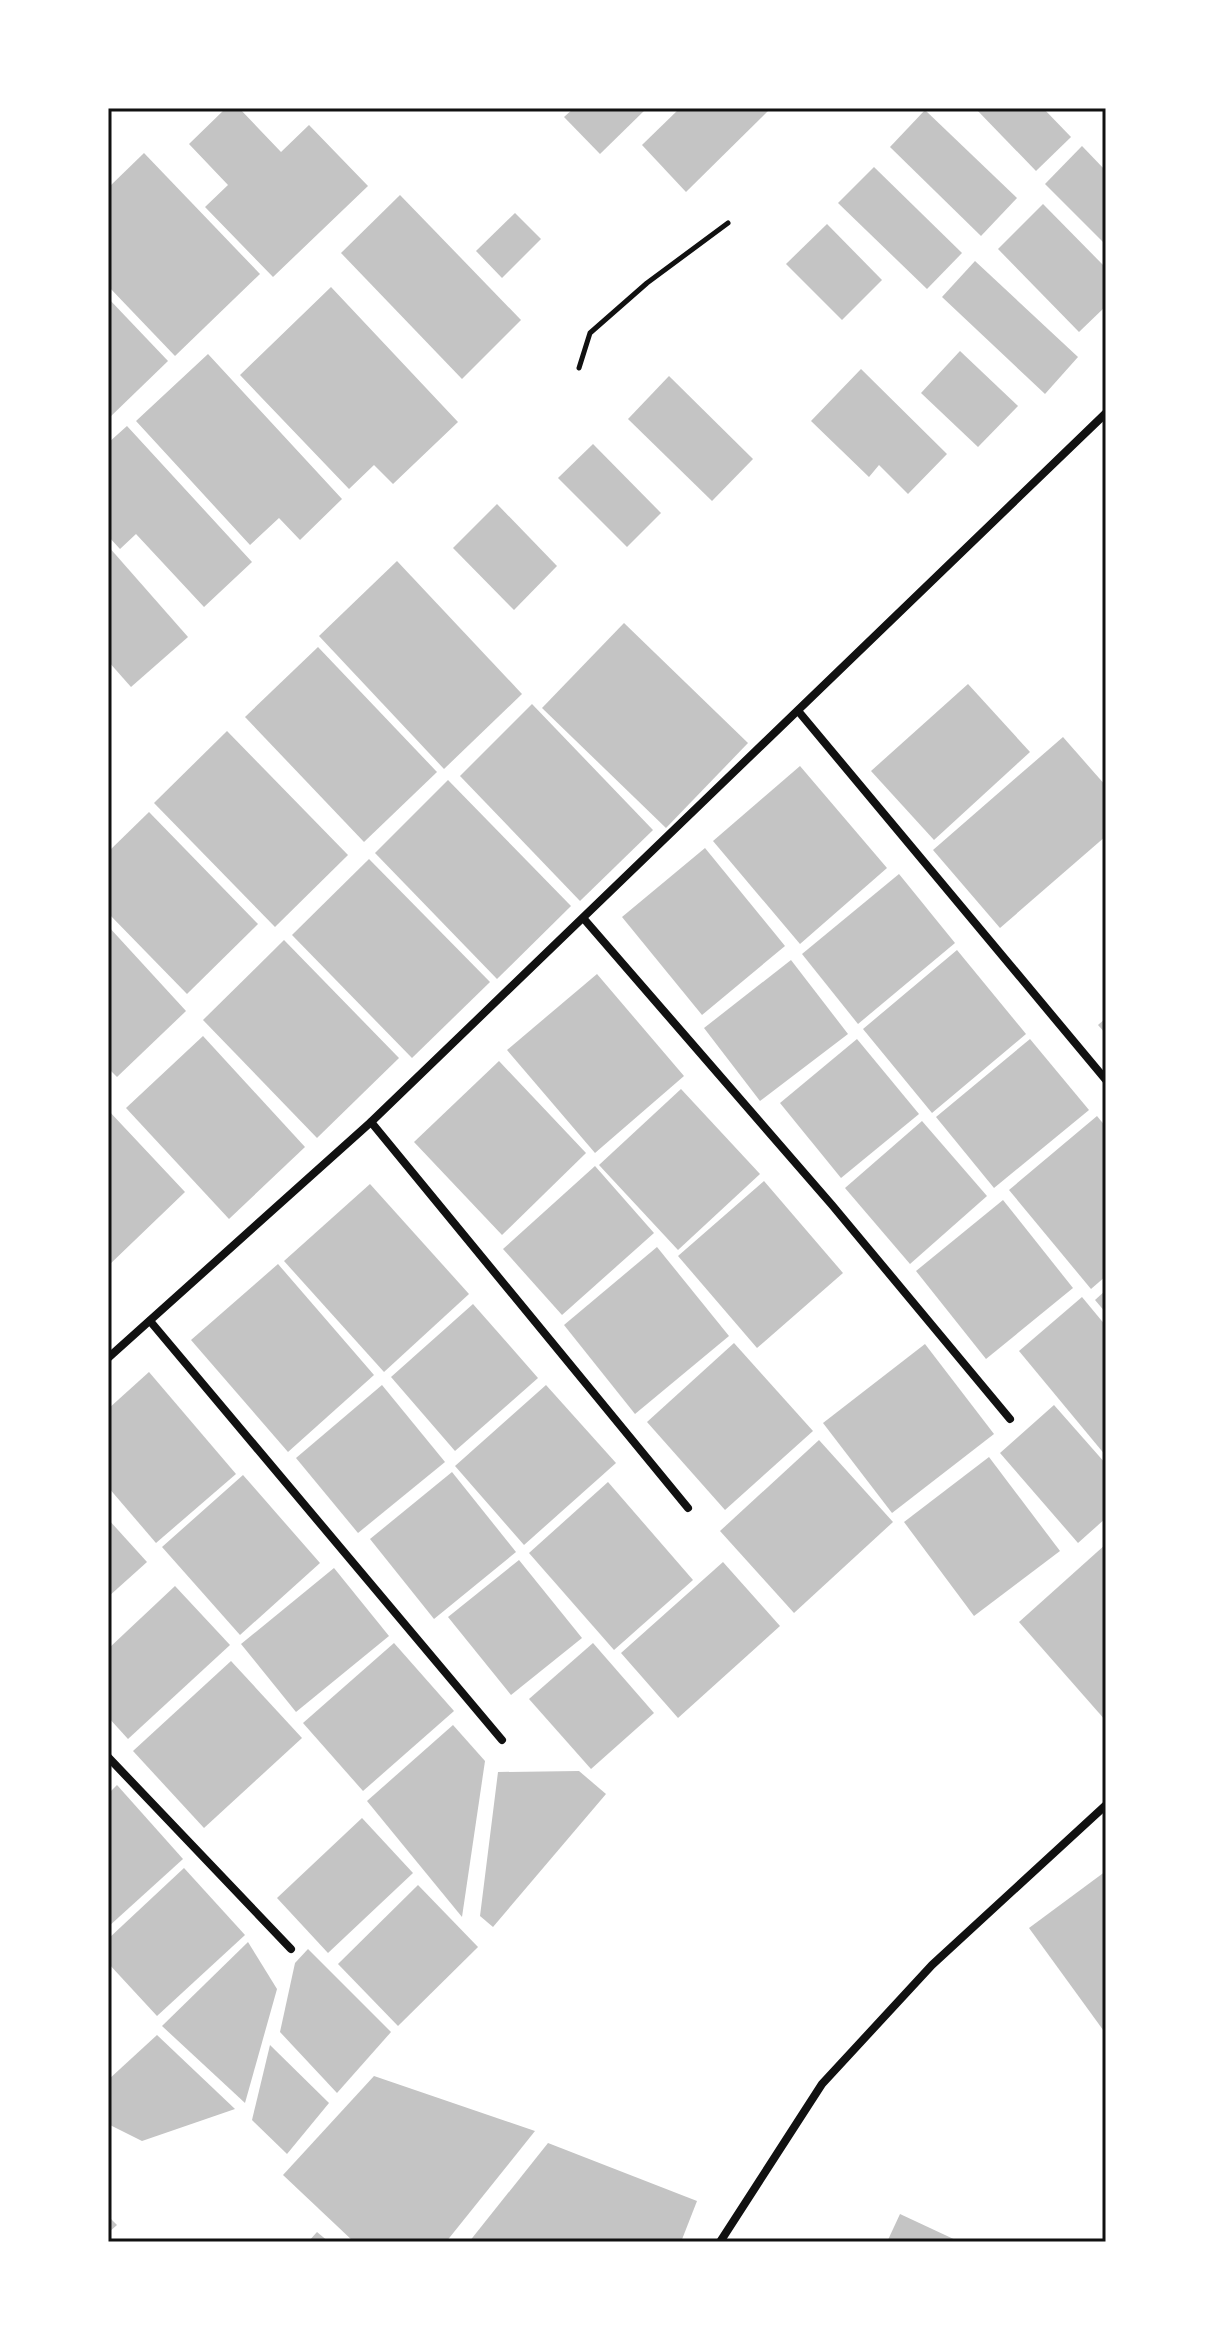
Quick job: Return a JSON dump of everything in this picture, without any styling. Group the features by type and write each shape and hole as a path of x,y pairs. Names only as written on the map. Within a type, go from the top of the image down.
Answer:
{"street":[{"path":"108,1358 371,1122 1106,413"},
{"path":"799,712 1106,1080"},
{"path":"584,919 832,1205 1010,1419"},
{"path":"371,1122 688,1508"},
{"path":"150,1321 502,1740"},
{"path":"108,1757 291,1949"},
{"path":"720,2242 822,2084 932,1965 1106,1805"}],"path":[{"path":"579,368 590,333 647,283 728,223"}],"building":[{"path":"226,108 239,108 281,152 309,125 368,186 273,277 205,207 228,185 189,144"},
{"path":"574,108 647,108 600,154 564,117"},
{"path":"680,108 771,108 686,192 642,145"},
{"path":"975,108 1043,108 1071,137 1036,171"},
{"path":"925,110 1017,198 981,236 890,147"},
{"path":"1082,146 1106,171 1106,245 1045,184"},
{"path":"144,153 260,274 175,356 108,286 108,188"},
{"path":"874,167 962,253 927,289 838,203"},
{"path":"400,195 521,320 462,379 341,253"},
{"path":"1043,204 1106,268 1106,306 1079,332 998,249"},
{"path":"515,213 541,239 502,278 476,251"},
{"path":"827,224 882,280 842,320 786,264"},
{"path":"975,261 1078,357 1045,394 942,297"},
{"path":"331,287 458,422 393,484 374,465 349,489 240,375"},
{"path":"108,298 168,361 108,419"},
{"path":"960,351 1018,406 978,447 921,393"},
{"path":"208,354 342,499 300,540 279,518 250,545 136,421"},
{"path":"861,369 947,454 908,494 879,465 869,477 811,421"},
{"path":"669,376 753,459 712,501 628,419"},
{"path":"127,426 252,562 204,607 136,534 120,549 108,536 108,443"},
{"path":"593,444 661,513 627,547 558,478"},
{"path":"497,504 557,566 514,610 453,548"},
{"path":"108,546 188,637 131,687 108,661"},
{"path":"397,561 522,694 444,769 319,636"},
{"path":"624,623 748,743 666,828 542,708"},
{"path":"318,647 437,772 364,842 245,717"},
{"path":"968,684 1030,752 934,840 871,771"},
{"path":"532,704 653,830 580,901 460,776"},
{"path":"227,731 348,855 275,927 154,803"},
{"path":"1063,737 1106,786 1106,836 1000,928 933,850"},
{"path":"800,766 887,868 800,944 713,841"},
{"path":"448,780 571,906 497,979 375,853"},
{"path":"149,812 258,924 187,994 108,913 108,852"},
{"path":"705,848 785,946 702,1015 622,917"},
{"path":"369,859 490,982 412,1058 292,935"},
{"path":"899,874 955,943 858,1024 802,954"},
{"path":"108,926 186,1011 117,1077 108,1068"},
{"path":"284,940 399,1058 317,1138 203,1020"},
{"path":"957,950 1026,1034 932,1113 863,1029"},
{"path":"791,960 848,1034 760,1101 704,1028"},
{"path":"597,974 684,1076 595,1153 507,1050"},
{"path":"1106,1018 1106,1034 1098,1025"},
{"path":"203,1036 305,1147 229,1219 126,1108"},
{"path":"857,1039 919,1114 841,1178 780,1103"},
{"path":"1030,1039 1089,1110 994,1188 936,1117"},
{"path":"499,1061 586,1153 502,1235 414,1142"},
{"path":"681,1089 760,1174 678,1250 599,1165"},
{"path":"108,1110 185,1192 108,1266 110,1219"},
{"path":"1097,1116 1106,1127 1106,1276 1091,1289 1009,1190"},
{"path":"922,1121 987,1196 910,1264 845,1188"},
{"path":"595,1166 654,1233 562,1315 503,1249"},
{"path":"764,1181 843,1273 757,1348 678,1256"},
{"path":"370,1184 469,1294 384,1372 284,1261"},
{"path":"1003,1200 1073,1288 986,1359 916,1271"},
{"path":"657,1247 729,1336 635,1414 564,1325"},
{"path":"278,1264 374,1375 288,1452 191,1340"},
{"path":"1106,1290 1106,1313 1095,1300"},
{"path":"1082,1297 1106,1326 1106,1456 1019,1351"},
{"path":"473,1304 538,1378 455,1451 391,1377"},
{"path":"734,1343 813,1431 725,1510 647,1422"},
{"path":"925,1344 994,1434 892,1513 823,1423"},
{"path":"149,1372 236,1474 156,1543 108,1487 108,1409"},
{"path":"382,1385 445,1462 358,1533 296,1458"},
{"path":"546,1385 616,1463 524,1545 455,1466"},
{"path":"1054,1405 1106,1464 1106,1518 1078,1543 1000,1453"},
{"path":"819,1440 893,1522 794,1613 720,1531"},
{"path":"989,1457 1060,1551 974,1616 904,1522"},
{"path":"452,1472 516,1552 434,1619 370,1539"},
{"path":"243,1475 320,1563 240,1635 162,1547"},
{"path":"608,1482 693,1580 614,1650 529,1553"},
{"path":"108,1519 147,1562 108,1597"},
{"path":"1106,1544 1106,1721 1019,1622"},
{"path":"519,1560 582,1638 511,1695 448,1617"},
{"path":"723,1562 780,1626 678,1718 621,1653"},
{"path":"334,1568 389,1636 296,1712 241,1644"},
{"path":"175,1586 230,1645 128,1739 108,1717 108,1649"},
{"path":"394,1643 454,1711 363,1791 303,1723"},
{"path":"593,1643 654,1713 591,1769 529,1699"},
{"path":"231,1661 302,1738 204,1828 133,1751"},
{"path":"453,1725 485,1761 462,1917 367,1801"},
{"path":"579,1771 606,1794 493,1927 480,1916 498,1772"},
{"path":"117,1785 183,1859 108,1927 108,1794"},
{"path":"362,1818 413,1873 328,1953 277,1898"},
{"path":"184,1868 245,1935 157,2016 108,1963 108,1939"},
{"path":"1106,1871 1106,2034 1029,1928"},
{"path":"418,1885 478,1947 398,2026 338,1964"},
{"path":"248,1942 277,1989 245,2103 162,2026"},
{"path":"308,1949 391,2032 337,2093 280,2032 295,1963"},
{"path":"157,2035 235,2109 142,2141 108,2124 108,2080"},
{"path":"270,2045 329,2103 287,2154 252,2120"},
{"path":"374,2076 535,2131 446,2242 354,2242 283,2175"},
{"path":"548,2143 697,2201 681,2242 469,2242"},
{"path":"900,2214 960,2242 887,2242"},
{"path":"108,2216 117,2225 108,2233"},
{"path":"317,2232 329,2242 308,2242"}]}
